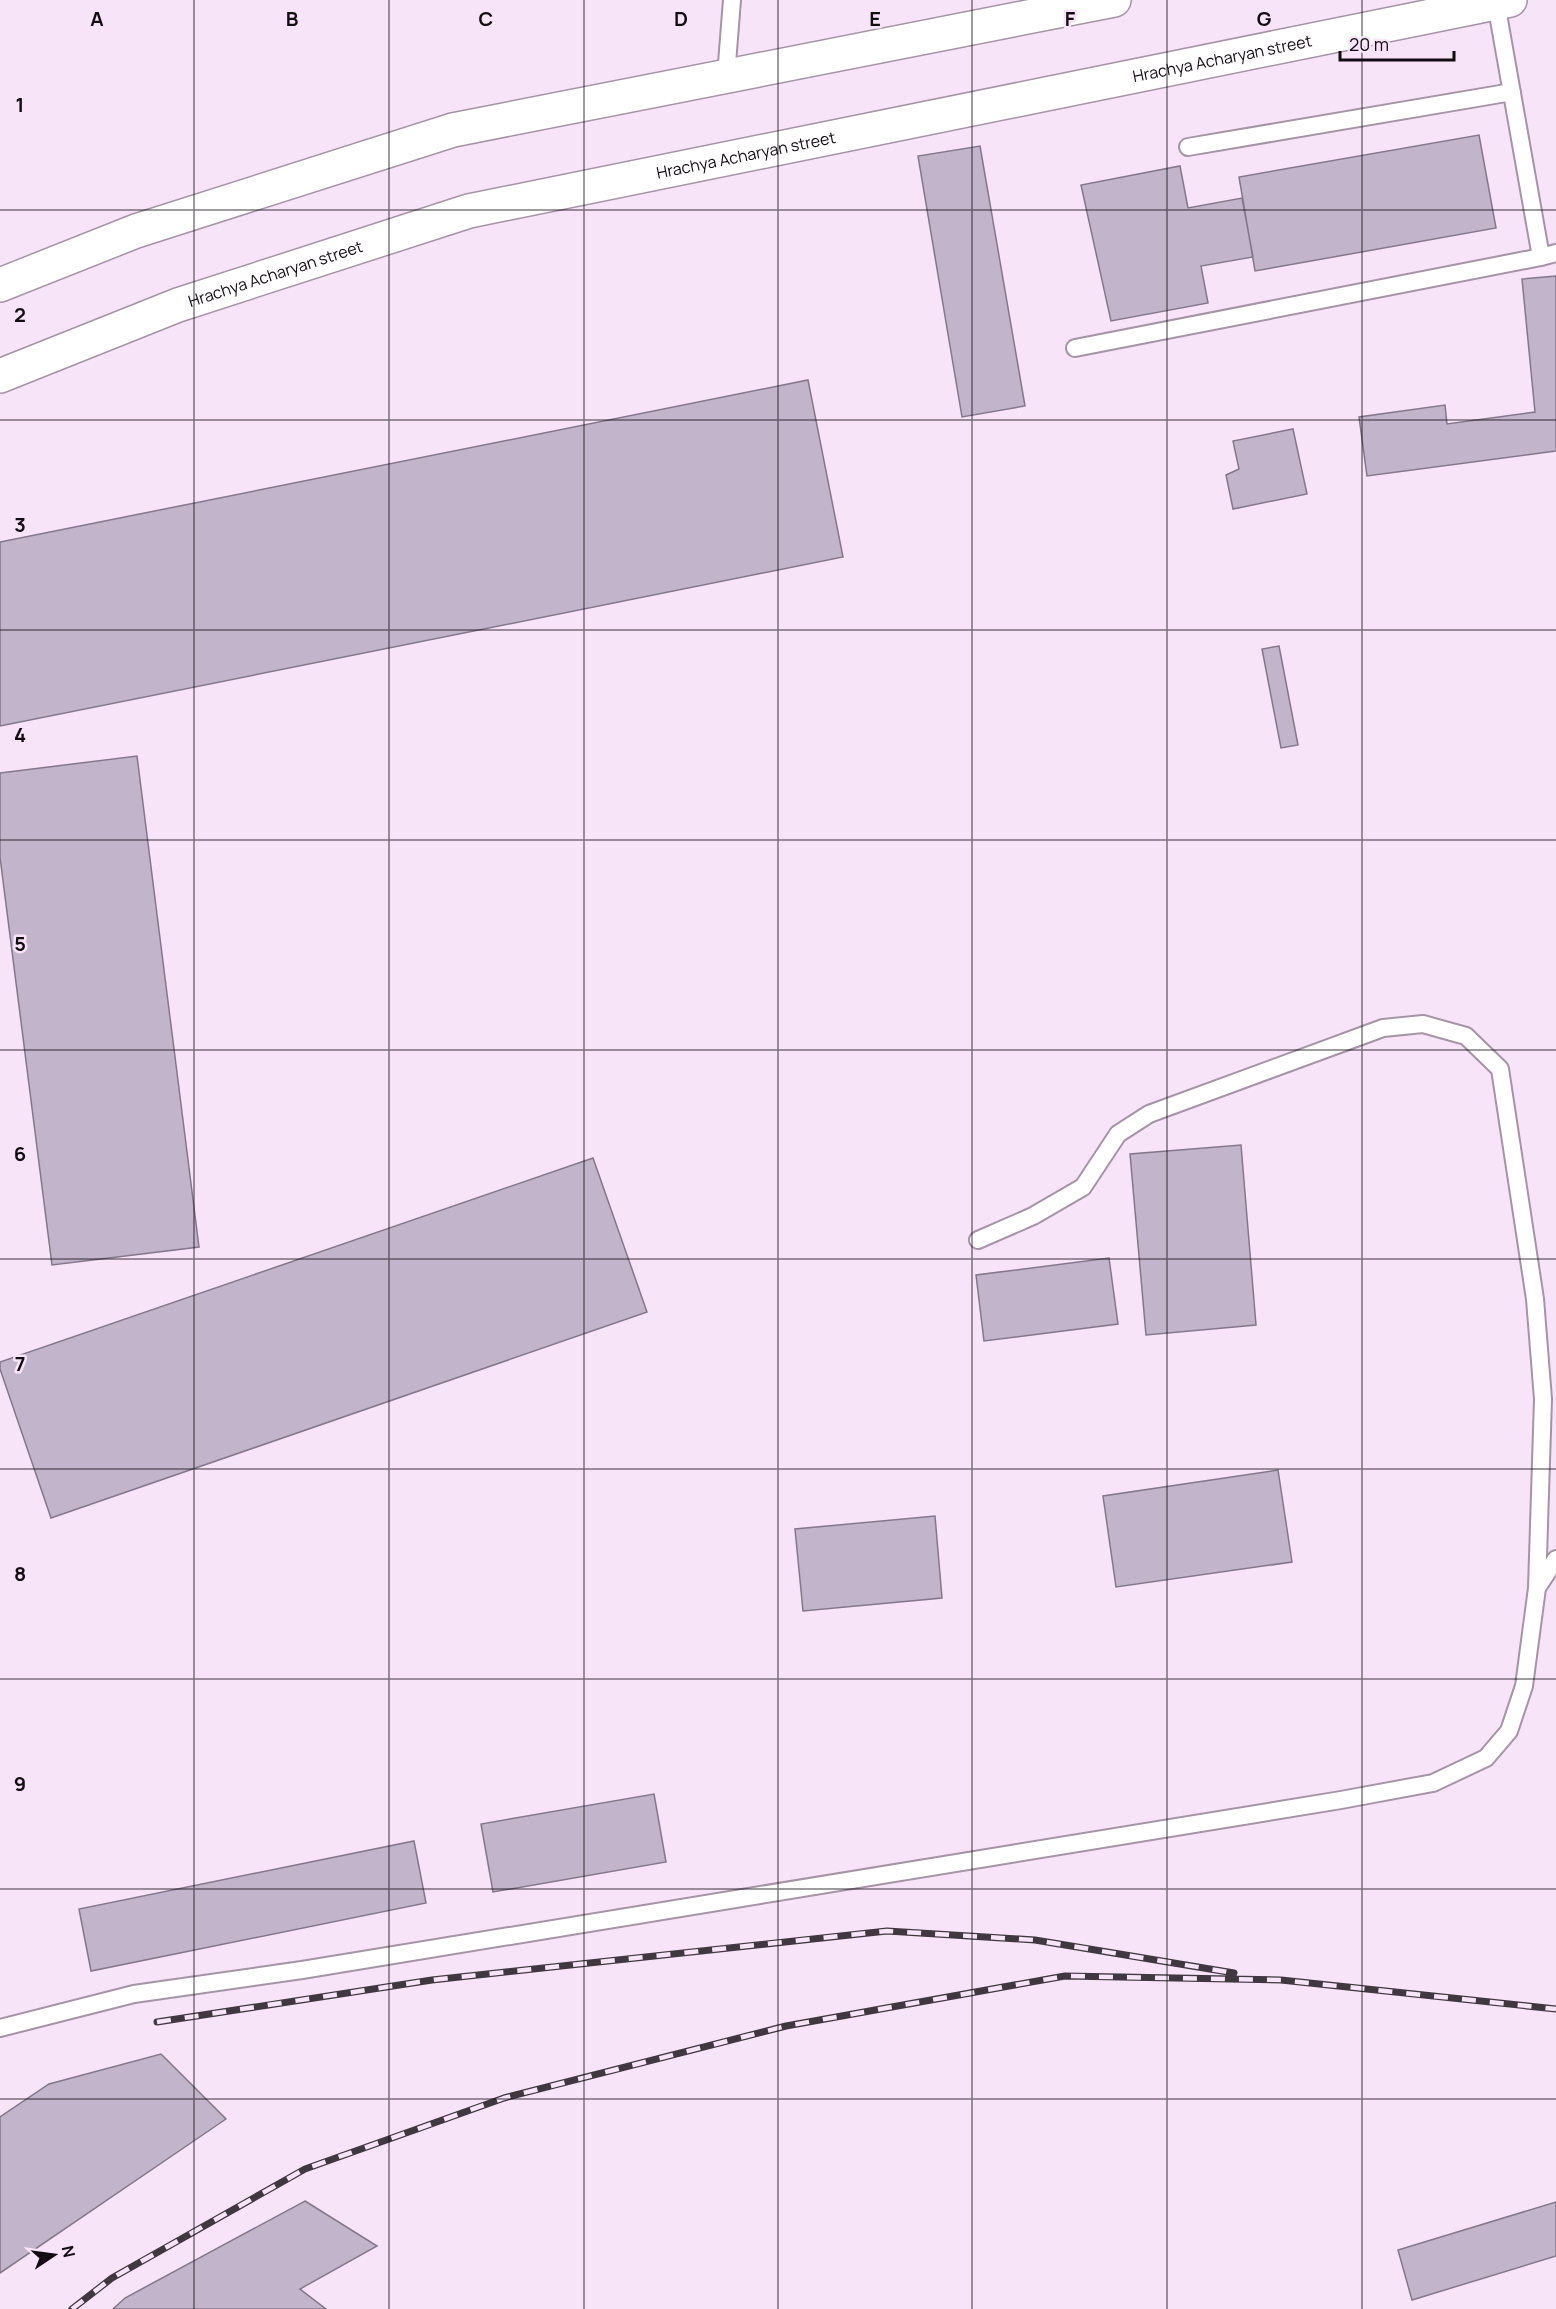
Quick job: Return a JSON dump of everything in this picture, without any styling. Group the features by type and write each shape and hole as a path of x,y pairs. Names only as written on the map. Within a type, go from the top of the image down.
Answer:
{"highway":[{"path":"0,285 136,231 453,130 1114,0"},
{"name":"Hrachya Acharyan street","path":"0,376 178,304 470,211 1503,2"}],"lane":[{"path":"726,76 732,0"},
{"path":"1075,348 1549,255 1512,92 1503,2"},
{"path":"1188,147 1512,92"},
{"path":"0,2028 134,1994 302,1970 1341,1800 1432,1783 1486,1758 1509,1731 1524,1686 1537,1588 1543,1399 1535,1299 1500,1069 1466,1036 1423,1024 1383,1028 1149,1114 1118,1134 1083,1186 1033,1216 978,1240"},
{"path":"1537,1588 1556,1559"}],"building":[{"path":"1479,135 1496,228 1255,271 1239,177"},
{"path":"980,146 1025,406 962,417 918,156"},
{"path":"1180,166 1188,208 1242,198 1253,257 1201,266 1208,303 1111,321 1081,185"},
{"path":"1556,276 1556,451 1367,476 1359,417 1445,405 1447,424 1535,412 1522,279"},
{"path":"808,380 843,557 0,726 0,542"},
{"path":"1293,429 1307,494 1233,509 1226,475 1239,469 1233,441"},
{"path":"1279,646 1298,745 1281,748 1262,649"},
{"path":"137,756 199,1247 52,1265 0,857 0,773"},
{"path":"1241,1145 1256,1325 1146,1335 1130,1154"},
{"path":"593,1158 647,1312 51,1518 0,1369 0,1362"},
{"path":"1109,1258 1118,1324 984,1341 976,1275"},
{"path":"1278,1470 1292,1562 1116,1587 1103,1496"},
{"path":"935,1516 942,1598 803,1611 795,1529"},
{"path":"654,1794 666,1862 493,1892 481,1824"},
{"path":"414,1841 426,1903 91,1971 79,1909"},
{"path":"161,2054 226,2119 0,2273 0,2117 49,2084"},
{"path":"305,2201 377,2246 300,2289 326,2309 113,2309 125,2298"},
{"path":"1556,2202 1556,2256 1412,2300 1398,2250"}],"railway":[{"path":"157,2022 432,1980 887,1931 1035,1940 1234,1973"},
{"path":"72,2309 112,2278 305,2169 504,2098 786,2026 1065,1976 1281,1980 1556,2009"}]}
